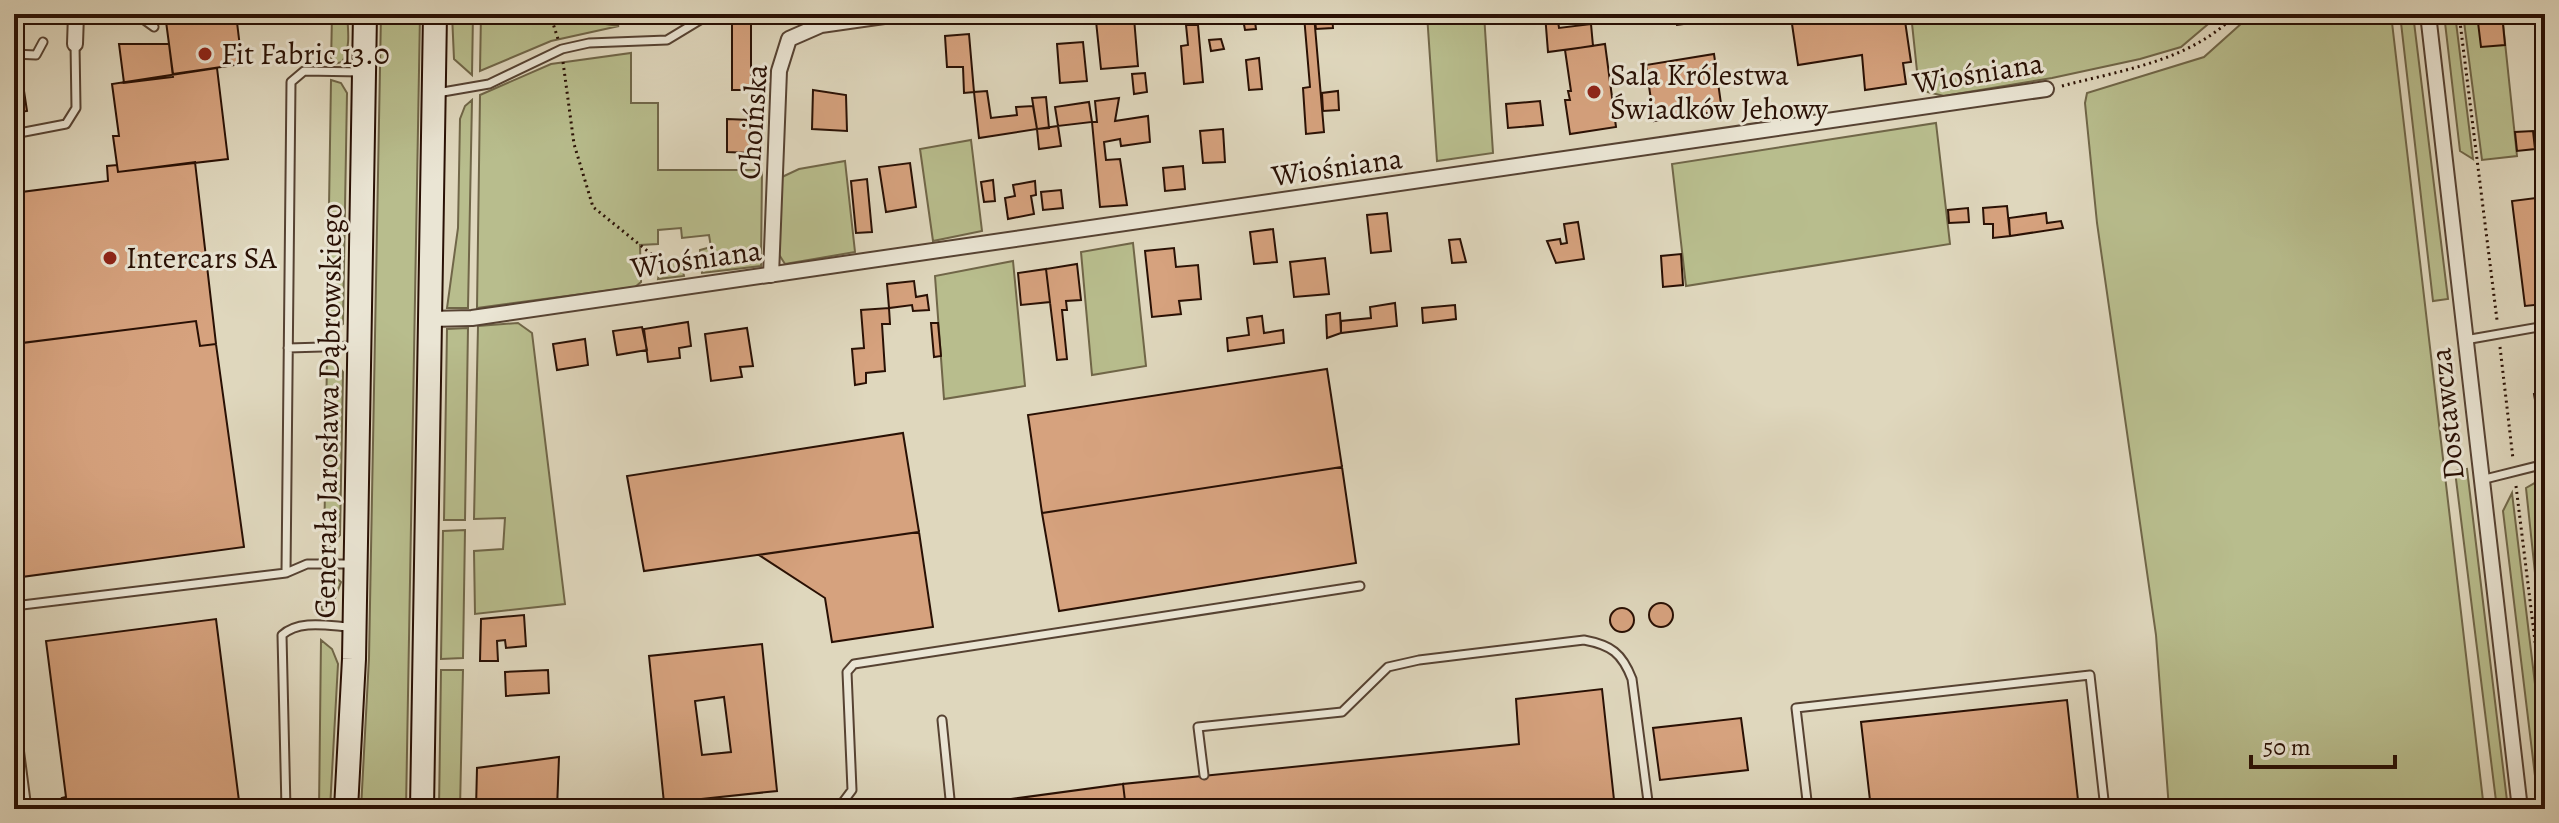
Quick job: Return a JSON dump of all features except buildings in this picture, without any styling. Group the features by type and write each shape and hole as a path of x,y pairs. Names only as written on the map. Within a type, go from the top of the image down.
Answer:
{"main road":[{"name":"Generała Jarosława Dąbrowskiego","path":"346,809 355,627 365,14"},
{"path":"422,809 435,14"}],"street":[{"path":"75,44 76,14"},
{"name":"Choińska","path":"771,275 779,71 789,39 821,25 898,14"},
{"name":"Dostawcza","path":"2428,14 2520,809"},
{"name":"Wiośniana","path":"430,319 472,318 2046,89"}],"lane":[{"path":"136,14 154,27"},
{"path":"434,93 489,84 562,49 589,43 667,40 710,14"},
{"path":"14,54 36,55 43,42"},
{"path":"14,134 66,124 76,108 75,44"},
{"path":"286,573 291,82 304,71 364,72"},
{"path":"2465,340 2545,326"},
{"path":"288,348 359,346"},
{"path":"2481,480 2545,464"},
{"path":"14,606 286,573 307,564 356,564"},
{"path":"825,809 843,802 852,790 847,672 854,664 1360,586"},
{"path":"286,809 282,635 291,626 355,627"},
{"path":"1204,775 1198,727 1342,712 1388,667 1419,660 1584,640 1608,644 1624,658 1632,679 1649,809"},
{"path":"1808,809 1796,708 2090,675 2105,809"},
{"path":"14,709 27,809"},
{"path":"942,720 951,809"},
{"path":"1723,809 1751,805"}],"path":[{"path":"550,14 562,49 574,144 593,207 655,257"},
{"name":"Wiośniana","path":"2046,89 2184,52 2214,34 2236,14"},
{"path":"2459,14 2545,723"}],"green space":[{"path":"332,14 347,14 348,39 342,62 331,65"},
{"path":"381,14 420,14 406,809 361,809 369,658"},
{"path":"452,14 473,14 472,75 454,59"},
{"path":"481,14 584,14 584,21 619,26 551,41 480,71"},
{"path":"1427,14 1484,14 1493,153 1437,161"},
{"path":"1911,14 2220,14 2181,47 2052,78 1944,96 1919,90"},
{"path":"2252,14 2391,14 2484,809 2169,809 2156,635 2097,223 2085,103 2087,93 2204,57"},
{"path":"2400,14 2413,14 2448,299 2433,301"},
{"path":"2444,14 2455,14 2473,159 2460,151"},
{"path":"2463,14 2502,14 2517,156 2482,160"},
{"path":"631,53 631,103 658,103 658,170 762,170 761,266 702,273 700,250 711,247 709,235 682,238 681,228 658,230 658,244 640,245 641,282 635,287 477,308 480,95 551,64"},
{"path":"331,80 341,83 347,93 343,324 327,334"},
{"path":"472,100 468,308 447,308 458,228 460,119 465,106"},
{"path":"1936,123 1950,244 1686,286 1672,164"},
{"path":"971,140 982,231 933,241 920,149"},
{"path":"845,161 855,252 785,264 778,253 782,177 799,169"},
{"path":"1133,243 1146,366 1092,375 1081,252"},
{"path":"673,259 681,263 684,276 658,279 661,262"},
{"path":"1013,261 1025,386 944,399 935,276"},
{"path":"518,323 532,333 565,604 475,614 474,551 503,549 505,518 474,519 478,326"},
{"path":"468,328 465,520 444,520 447,329"},
{"path":"327,358 334,360 343,372 340,535 324,552"},
{"path":"2467,469 2508,809 2497,809 2455,471"},
{"path":"2545,477 2545,667 2526,488"},
{"path":"2512,493 2545,767 2545,809 2539,809 2503,511"},
{"path":"465,530 463,658 441,659 443,531"},
{"path":"322,574 333,575 341,582 335,598 322,611"},
{"path":"321,640 332,649 338,664 330,809 319,809"},
{"path":"441,670 463,670 460,809 439,809"}],"place":[{"name":"Fit Fabric 13.0","path":"205,54"},
{"name":"Sala Królestwa Świadków Jehowy","path":"1594,92"},
{"name":"Intercars SA","path":"110,258"}]}
